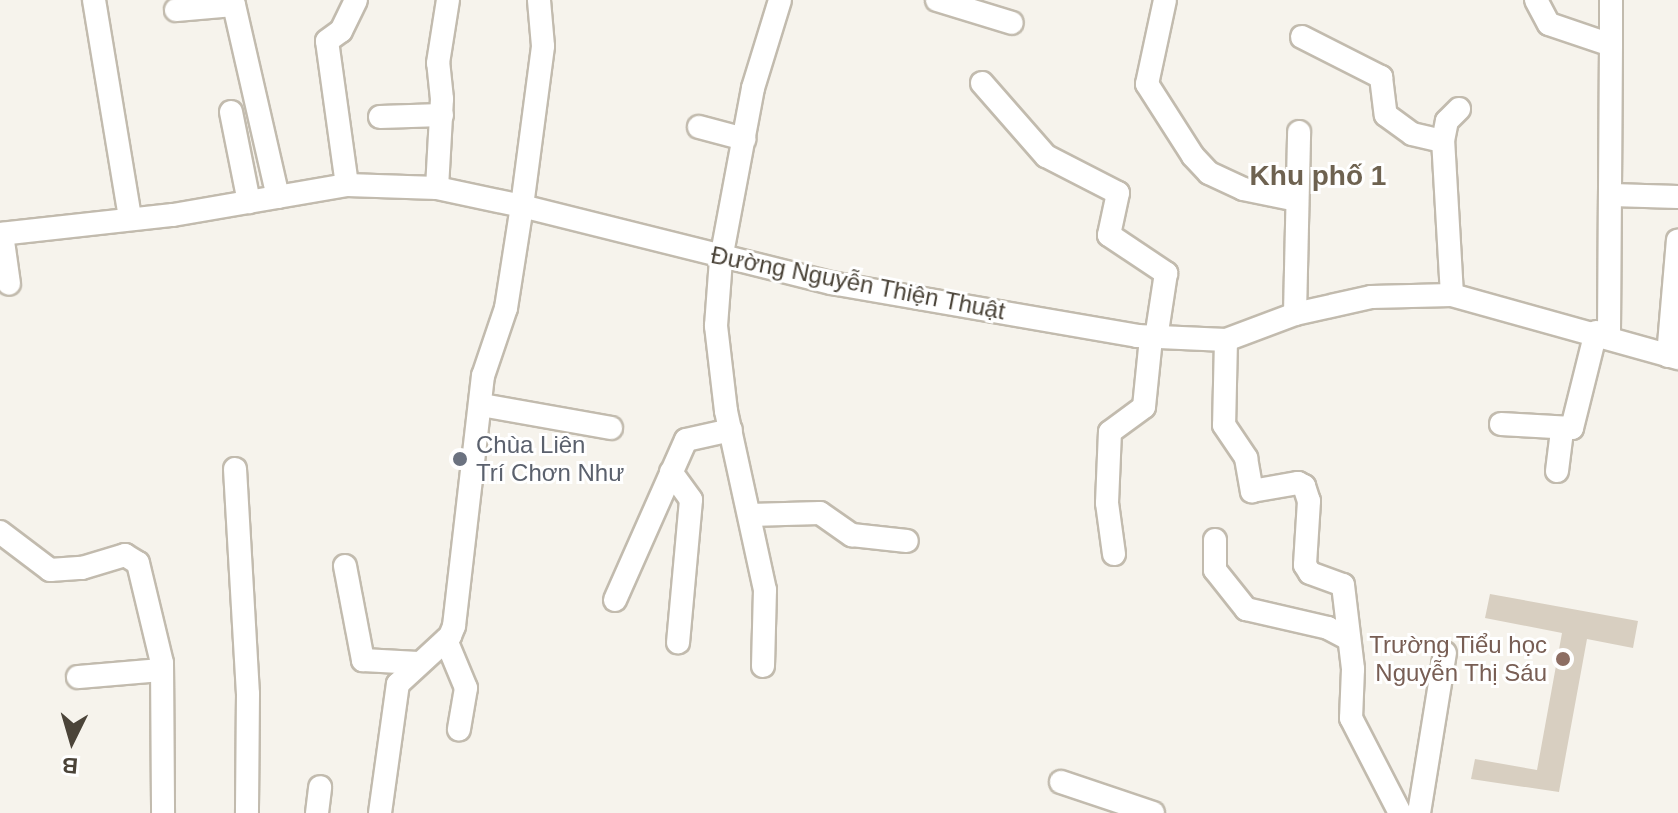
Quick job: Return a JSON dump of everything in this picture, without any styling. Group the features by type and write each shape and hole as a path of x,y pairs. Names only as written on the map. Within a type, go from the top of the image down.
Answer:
{"street":[{"path":"94,0 130,218"},
{"path":"347,185 327,41 341,31 356,0"},
{"path":"437,188 442,115 438,63 448,0"},
{"path":"380,813 398,684 446,640 456,614 488,351 506,308 522,206 543,46 539,0"},
{"path":"763,666 765,590 731,430 716,326 721,259 744,139 780,0"},
{"path":"937,0 1012,23"},
{"path":"1165,0 1147,84 1193,156 1209,173 1243,189 1297,200"},
{"path":"1536,0 1549,24 1611,45"},
{"path":"1501,424 1562,431 1574,425 1603,334 1612,195 1611,0"},
{"path":"176,10 234,5 278,197"},
{"path":"1302,37 1381,77 1386,115 1412,134 1443,141"},
{"path":"982,83 1046,156 1118,193 1109,235 1166,273 1144,407 1110,432 1107,511 1114,554"},
{"path":"1452,295 1443,141 1447,121 1459,109"},
{"path":"231,112 249,202"},
{"path":"380,117 442,115"},
{"path":"699,127 744,139"},
{"path":"1295,314 1299,132"},
{"name":"Đường Nguyễn Thiện Thuật","path":"1,234 249,202 347,185 437,188 522,206 721,259 1154,338 1226,340 1295,314 1371,297 1452,295 1603,334 1673,357"},
{"path":"1612,195 1678,197"},
{"path":"1,234 9,284"},
{"path":"1673,357 1678,240"},
{"path":"1226,340 1222,421 1246,458 1248,486 1254,491 1298,483 1304,486 1310,506 1305,565 1310,573 1343,585 1353,669 1351,718 1400,813"},
{"path":"482,405 611,428"},
{"path":"615,600 686,440 731,430"},
{"path":"1557,471 1562,431"},
{"path":"235,469 248,694 247,813"},
{"path":"671,472 691,500 678,642"},
{"path":"750,515 820,513 852,535 907,541"},
{"path":"0,532 50,570 133,557 151,608 162,670 163,813"},
{"path":"1215,540 1215,570 1246,609 1328,628 1347,638"},
{"path":"345,566 363,660 418,663"},
{"path":"446,640 466,688 459,729"},
{"path":"1419,813 1445,653"},
{"path":"78,677 162,670"},
{"path":"1061,782 1153,813"},
{"path":"317,813 320,787"}],"building":[{"path":"1490,594 1638,621 1633,648 1587,639 1559,792 1471,779 1475,759 1537,770 1562,633 1485,618"}],"place":[{"name":"Chùa Liên Trí Chơn Như","path":"460,459"},
{"name":"Trường Tiểu học Nguyễn Thị Sáu","path":"1563,659"}],"district":[{"name":"Khu phố 1","path":"1318,176"}]}
